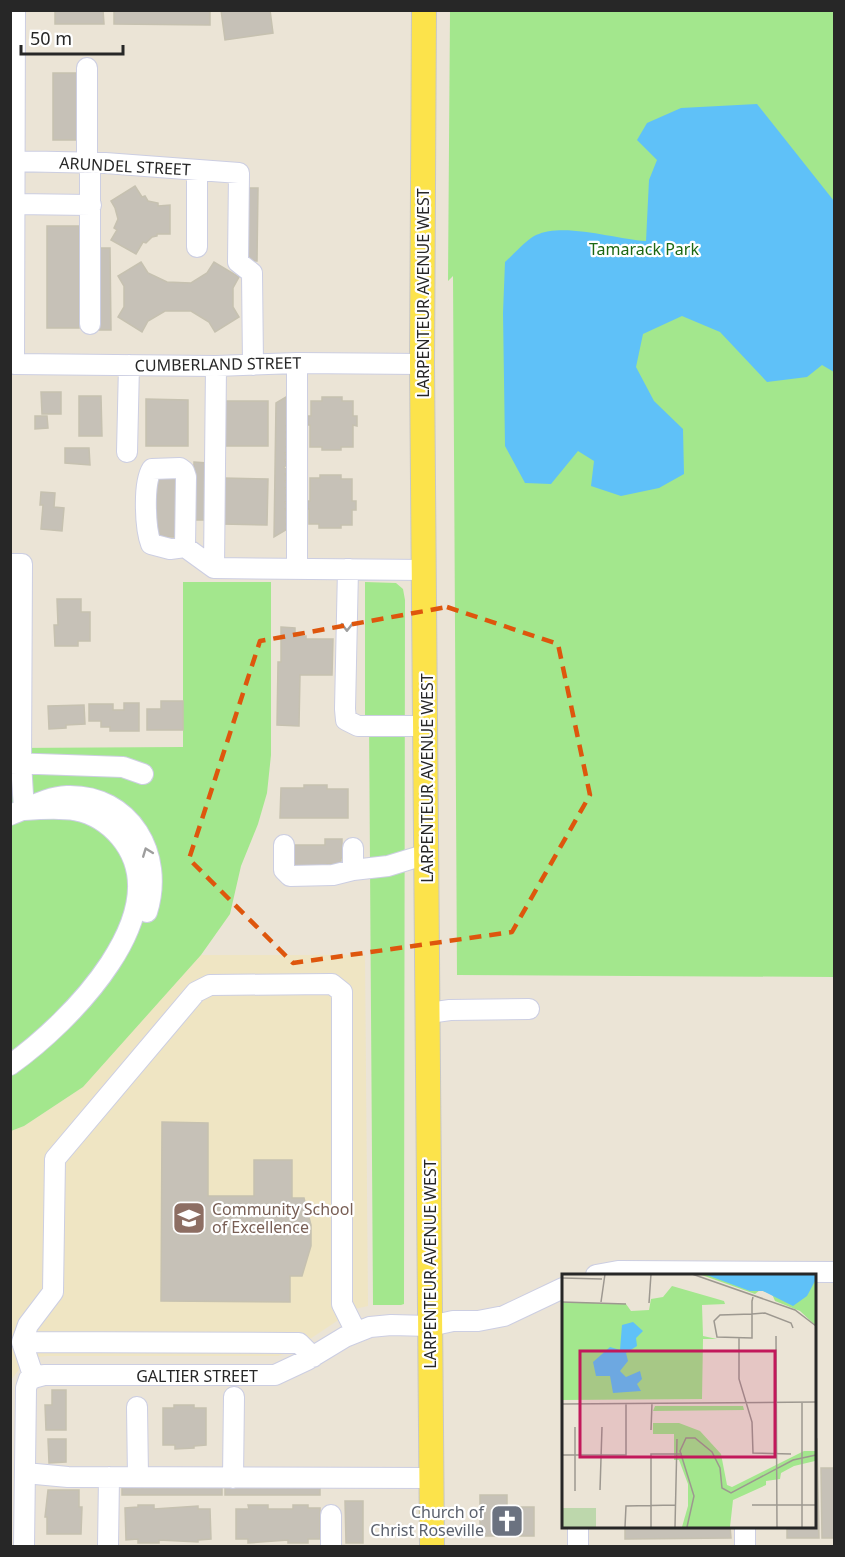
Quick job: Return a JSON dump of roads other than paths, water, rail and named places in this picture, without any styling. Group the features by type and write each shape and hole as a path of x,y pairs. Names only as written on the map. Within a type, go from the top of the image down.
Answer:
{"main road":[{"name":"LARPENTEUR AVENUE WEST","path":"424,10 422,364 432,1546"}],"street":[{"path":"15,10 13,161 15,204 91,205"},
{"path":"87,68 91,205 90,324"},
{"name":"ARUNDEL STREET","path":"13,161 89,162 239,173 238,262 252,273 253,365"},
{"path":"197,170 197,247"},
{"name":"CUMBERLAND STREET","path":"15,204 14,364 216,366 297,363 422,364"},
{"path":"297,363 297,568"},
{"path":"128,452 129,365"},
{"path":"214,568 216,366"},
{"path":"185,547 214,568 425,570"},
{"path":"10,1065 60,1026 93,987 124,942 137,906 139,888 136,865 129,847 106,822 68,808 17,813 16,564"},
{"path":"348,569 345,716 351,724 358,726 426,726"},
{"path":"16,763 123,766 143,774"},
{"path":"284,845 284,870 290,876 333,875 388,866 427,854"},
{"path":"353,848 353,870"},
{"path":"24,1546 24,1473 18,1441 26,1388 32,1379 22,1342 28,1325 53,1292 55,1160 196,992 210,985 332,984 342,992 342,1304 356,1332"},
{"path":"429,1013 472,1009 529,1009"},
{"path":"602,1274 618,1271 834,1272"},
{"name":"GALTIER STREET","path":"32,1379 44,1375 275,1376 356,1332 370,1327 430,1326 453,1321 478,1321 504,1316 562,1288"},
{"path":"22,1342 299,1343 313,1357"},
{"path":"234,1397 234,1478"},
{"path":"137,1407 138,1477"},
{"path":"24,1473 68,1477 432,1478"},
{"path":"108,1546 109,1477"},
{"path":"331,1515 331,1546"},
{"path":"578,1527 578,1546"},
{"path":"745,1527 745,1546"}],"water":[{"path":"757,104 834,201 834,372 822,365 807,377 767,382 720,332 682,316 643,334 636,367 654,401 683,429 684,474 659,488 621,496 591,486 594,461 578,451 551,484 525,483 505,446 503,313 505,262 532,237 547,231 590,232 646,241 649,180 657,160 637,140 647,123 681,108"}],"place":[{"name":"Community School of Excellence","path":"189,1218"},
{"name":"Church of Christ Roseville","path":"507,1521"}],"park label":[{"name":"Tamarack Park","path":"644,249"}]}
